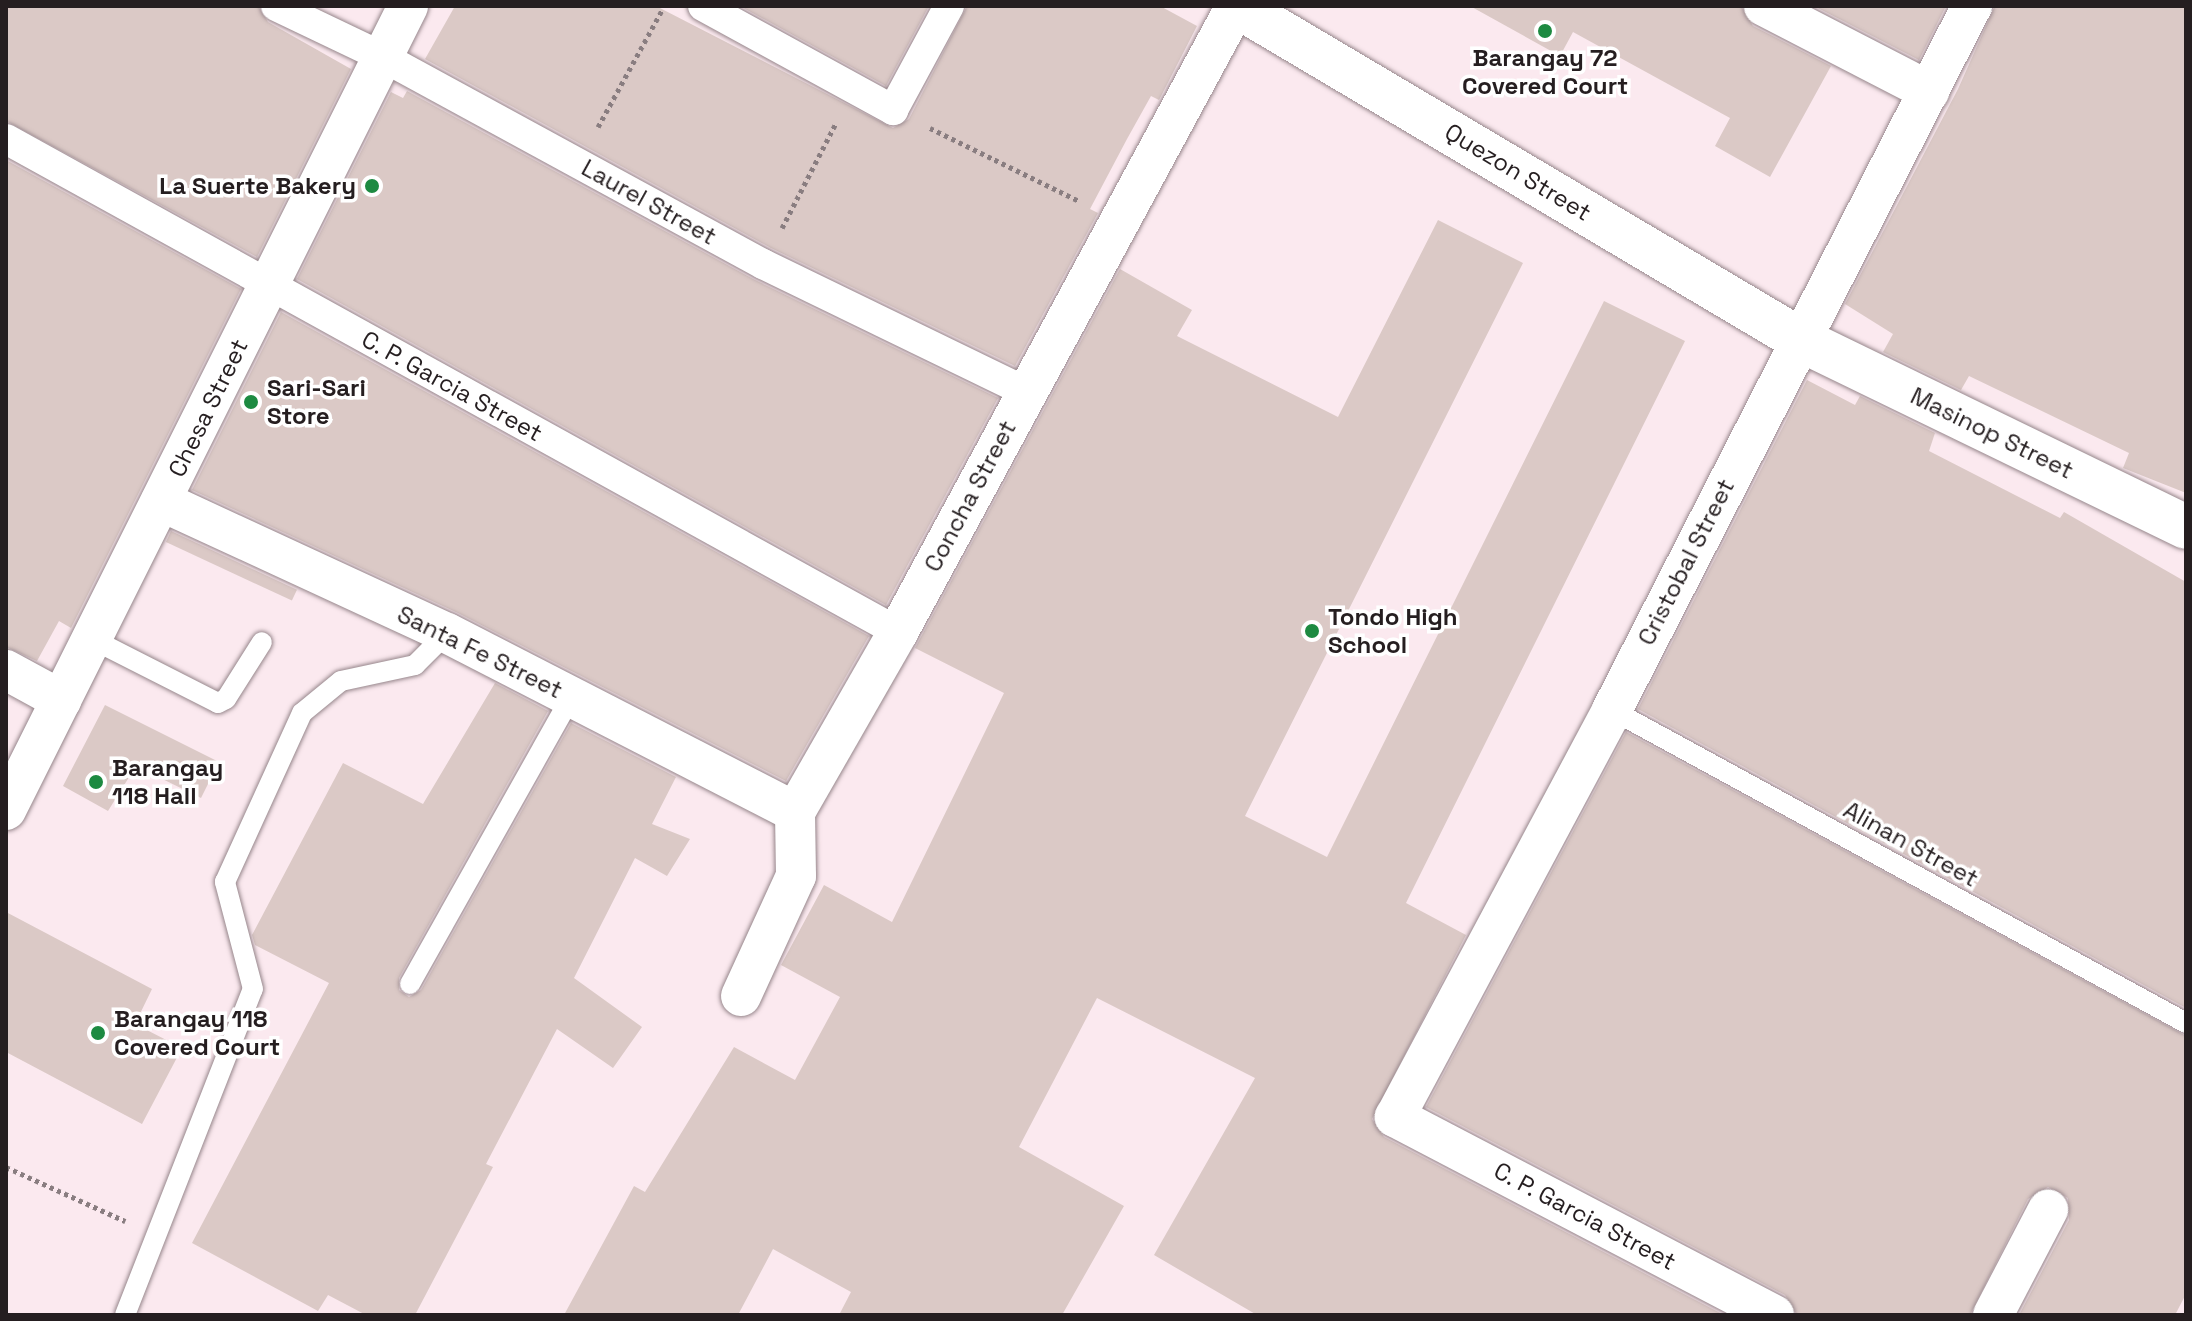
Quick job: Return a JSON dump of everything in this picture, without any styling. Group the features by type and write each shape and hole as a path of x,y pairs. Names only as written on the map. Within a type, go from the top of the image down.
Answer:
{"street":[{"name":"Laurel Street","path":"276,6 383,57 763,264 1025,391"},
{"name":"Chesa Street","path":"6,810 408,6"},
{"path":"703,6 893,110 949,6"},
{"name":"Concha Street","path":"795,812 898,632 1025,391 1236,6"},
{"name":"Quezon Street","path":"1236,6 1799,339"},
{"path":"1764,6 1929,91"},
{"name":"Cristobal Street","path":"1395,1117 1612,710 1799,339 1972,6"},
{"name":"C. P. Garcia Street","path":"6,139 898,632"},
{"name":"Masinop Street","path":"1799,339 2186,527"},
{"name":"Santa Fe Street","path":"161,501 447,633 795,812"},
{"path":"6,670 61,700"},
{"path":"741,996 796,876 795,812"},
{"name":"C. P. Garcia Street","path":"1395,1117 1774,1315"},
{"path":"1993,1315 2048,1210"}],"lane":[{"path":"125,1315 253,989 225,882 302,713 341,681 415,665 447,633"},
{"path":"92,639 218,703 226,699 262,642"},
{"path":"410,984 571,697"},
{"name":"Alinan Street","path":"1612,710 2186,1023"}],"path":[{"path":"578,163 667,6"},
{"path":"763,264 855,88"},
{"path":"893,110 1120,221"},
{"path":"6,1167 157,1235"}],"building":[{"path":"6,6 258,6 268,22 351,69 257,257 6,121"},
{"path":"455,6 656,6 893,128 909,119 967,6 1160,6 1197,26 1159,100 1151,96 1127,139 1090,209 1098,213 1015,366 771,248 425,59"},
{"path":"740,6 929,6 886,86"},
{"path":"1470,6 1741,6 1753,26 1831,66 1770,177 1715,146 1730,118 1573,32 1560,56"},
{"path":"1814,6 1946,6 1919,60"},
{"path":"1995,6 2186,6 2186,493 2123,468 2129,453 1969,376 1961,390 1883,352 1893,334 1845,304 1958,89"},
{"path":"407,91 755,280 998,398 886,605 297,279 391,92 403,98"},
{"path":"6,160 241,289 71,628 59,621 37,661 6,647"},
{"path":"1438,220 1523,263 1245,816 1327,857 1604,301 1685,341 1406,903 1466,935 1372,1119 1384,1137 1724,1315 1257,1315 1154,1255 1255,1078 1097,998 1019,1147 1124,1206 1062,1315 839,1315 851,1292 773,1249 738,1315 564,1315 634,1186 645,1192 734,1047 795,1080 840,997 781,965 824,885 892,922 1004,693 915,648 1120,269 1192,310 1177,336 1338,417"},
{"path":"281,312 869,636 786,781 458,613 192,490"},
{"path":"1807,380 1855,405 1860,396 1935,433 1929,451 2060,518 2064,512 2186,582 2186,1008 1638,709"},
{"path":"171,531 297,590 292,601 166,542"},
{"path":"495,683 548,711 399,978 399,990 409,997 421,990 571,723 676,777 652,824 690,839 667,876 635,858 574,978 642,1027 613,1068 557,1029 486,1164 493,1167 415,1315 366,1315 328,1295 318,1311 192,1243 329,983 255,945 252,935 343,763 423,804"},
{"name":"Barangay 118 Hall","path":"105,705 219,762 201,798 136,766 108,811 63,786"},
{"path":"1626,732 2186,1036 2186,1294 2175,1315 2019,1315 2069,1220 2068,1198 2048,1187 2028,1199 1970,1315 1797,1315 1785,1295 1426,1107"},
{"name":"Barangay 118 Covered Court","path":"6,912 152,989 135,1024 182,1048 142,1124 6,1052"}],"place":[{"name":"Barangay 72 Covered Court","path":"1545,31"},
{"name":"La Suerte Bakery","path":"372,186"},
{"name":"Sari-Sari Store","path":"251,402"},
{"name":"Tondo High School","path":"1312,631"},
{"name":"Barangay 118 Hall","path":"96,782"},
{"name":"Barangay 118 Covered Court","path":"98,1033"}]}
